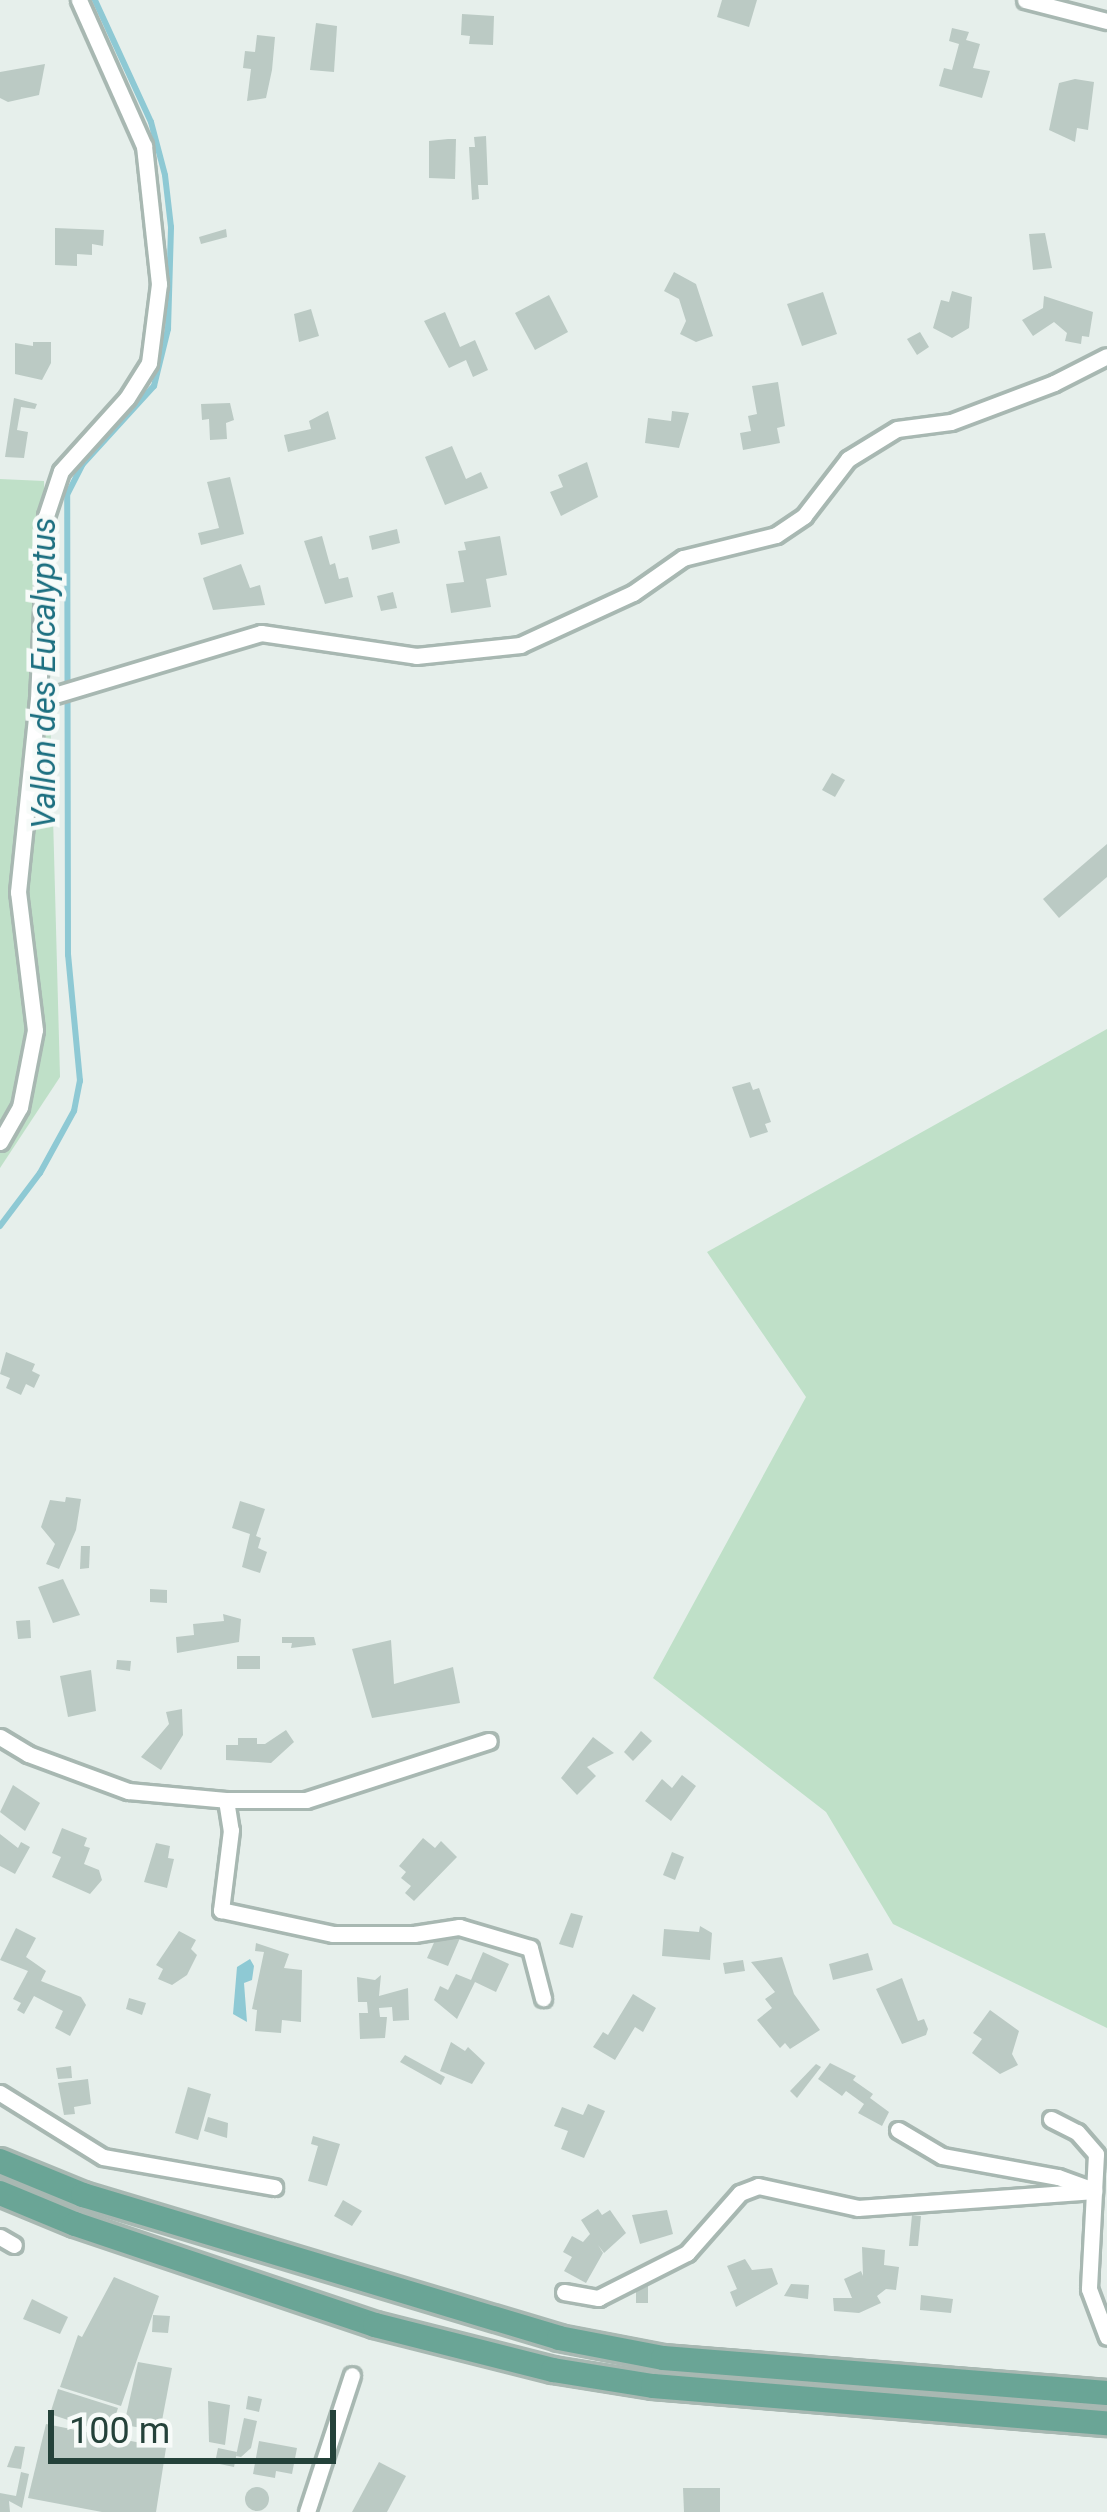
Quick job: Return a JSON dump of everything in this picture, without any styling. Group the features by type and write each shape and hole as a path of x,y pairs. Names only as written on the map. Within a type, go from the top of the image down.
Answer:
{"main road":[{"path":"0,2161 83,2194 559,2338 663,2358 1107,2393"},
{"path":"0,2193 75,2224 375,2325 553,2370 653,2386 1107,2423"}],"street":[{"path":"0,1142 20,1106 34,1030 18,892 38,700 46,516 62,471 128,398 149,363 159,284 145,146 79,0"},
{"path":"1025,0 1107,21"},
{"path":"38,700 261,633 416,656 520,646 633,593 683,558 776,535 804,516 848,459 897,429 951,422 1054,383 1107,356"},
{"path":"0,1737 28,1754 128,1791 226,1800 306,1800 489,1741"},
{"path":"226,1800 231,1830 221,1910 333,1934 414,1934 459,1927 530,1948 543,1998"},
{"path":"0,2093 103,2157 274,2187"},
{"path":"1051,2119 1090,2143 1096,2155 1090,2289 1107,2336"},
{"path":"898,2130 942,2156 1058,2177 1094,2191"},
{"path":"564,2292 598,2298 687,2253 740,2193 758,2186 858,2208 1094,2191"},
{"path":"307,2512 352,2375"}],"green space":[{"path":"0,479 44,481 60,1077 0,1168"},
{"path":"1107,1029 1107,2028 893,1924 826,1812 653,1678 806,1397 707,1252"}],"water":[{"path":"250,1959 252,1980 244,1983 247,2022 233,2014 237,1967"}],"building":[{"path":"722,0 757,0 749,27 717,17"},
{"path":"462,14 494,16 493,45 469,44 470,36 461,35"},
{"path":"316,23 337,26 334,72 310,70"},
{"path":"952,28 969,32 966,40 980,44 973,68 990,71 982,98 939,86 944,68 952,70 959,44 949,41"},
{"path":"257,35 275,37 272,70 266,98 247,101 251,69 243,68 245,51 255,52"},
{"path":"45,64 39,95 8,102 0,98 0,72"},
{"path":"1094,82 1088,130 1077,128 1075,142 1049,130 1059,83"},
{"path":"486,136 488,185 478,185 479,199 472,200 469,147 475,147 474,137"},
{"path":"456,139 455,179 429,178 429,141"},
{"path":"55,228 104,230 103,246 92,244 92,255 77,254 77,266 55,265"},
{"path":"226,229 227,237 201,244 199,237"},
{"path":"1045,233 1052,268 1033,270 1029,234"},
{"path":"674,272 696,284 713,336 696,342 680,334 686,321 679,299 664,291"},
{"path":"952,291 972,297 969,328 952,338 933,328 941,300 949,302"},
{"path":"823,292 837,334 802,346 787,304"},
{"path":"549,295 568,332 535,350 515,313"},
{"path":"1044,296 1093,312 1089,337 1082,336 1081,344 1065,341 1067,333 1054,322 1033,336 1022,320 1043,308"},
{"path":"311,309 319,336 299,342 294,314"},
{"path":"445,312 460,347 475,340 488,370 473,377 466,360 449,368 424,321"},
{"path":"920,332 929,347 917,355 907,339"},
{"path":"33,342 51,342 51,363 42,380 15,374 15,343 33,346"},
{"path":"778,382 785,426 777,428 780,443 743,450 740,433 751,431 748,416 757,414 752,386"},
{"path":"14,398 37,404 35,409 21,407 17,430 28,432 24,458 5,457"},
{"path":"230,403 234,420 226,423 227,439 210,440 209,419 202,420 201,404"},
{"path":"328,411 336,439 288,452 284,435 311,429 309,421"},
{"path":"672,411 689,413 679,448 645,443 648,418 671,421"},
{"path":"452,446 466,479 481,472 488,488 445,505 425,457"},
{"path":"587,462 598,497 561,516 550,492 563,487 558,475"},
{"path":"230,477 244,534 201,545 198,533 219,528 207,482"},
{"path":"397,529 400,543 372,550 369,536"},
{"path":"322,536 330,565 335,563 339,579 348,577 353,597 325,604 304,541"},
{"path":"500,536 507,575 486,579 491,607 451,613 446,584 464,582 458,551 466,550 464,542"},
{"path":"241,564 250,588 260,585 265,605 213,610 203,578"},
{"path":"393,592 397,608 381,611 377,596"},
{"path":"832,773 845,780 835,797 822,790"},
{"path":"1107,844 1107,877 1059,918 1043,899"},
{"path":"750,1082 753,1090 759,1088 771,1122 765,1124 768,1132 750,1138 732,1087"},
{"path":"6,1352 35,1364 32,1371 40,1375 34,1388 26,1384 21,1395 6,1388 10,1378 0,1374"},
{"path":"66,1497 81,1499 76,1530 59,1569 46,1564 55,1544 41,1527 50,1500 65,1502"},
{"path":"240,1501 265,1509 256,1536 261,1538 258,1548 267,1552 260,1573 242,1567 250,1534 232,1528"},
{"path":"81,1546 90,1546 89,1568 80,1569"},
{"path":"63,1579 80,1615 53,1623 38,1587"},
{"path":"150,1589 167,1590 167,1603 150,1602"},
{"path":"223,1614 241,1619 239,1642 177,1653 176,1637 194,1635 193,1624 224,1621"},
{"path":"30,1620 31,1638 18,1639 16,1621"},
{"path":"282,1637 314,1637 316,1645 291,1648 292,1643 282,1643"},
{"path":"391,1640 394,1684 453,1667 460,1703 372,1718 352,1649"},
{"path":"237,1656 260,1656 260,1669 237,1669"},
{"path":"117,1660 131,1661 130,1671 116,1669"},
{"path":"91,1670 96,1711 68,1717 60,1676"},
{"path":"182,1709 183,1735 161,1770 141,1757 169,1724 166,1712"},
{"path":"286,1730 294,1742 271,1763 226,1760 226,1745 238,1745 238,1738 257,1738 257,1744 265,1744"},
{"path":"641,1731 652,1741 633,1761 624,1752"},
{"path":"593,1737 614,1753 587,1767 596,1776 577,1795 561,1778"},
{"path":"682,1775 696,1786 671,1821 645,1801 662,1779 672,1788"},
{"path":"13,1785 40,1803 25,1831 0,1812"},
{"path":"62,1828 87,1838 84,1846 90,1848 84,1864 99,1870 102,1880 90,1894 52,1877 61,1857 52,1853"},
{"path":"0,1834 18,1848 21,1842 30,1847 15,1874 0,1866"},
{"path":"423,1838 435,1848 441,1841 457,1857 414,1901 405,1893 411,1886 401,1878 406,1872 399,1866"},
{"path":"156,1843 170,1846 168,1858 174,1859 167,1888 144,1882"},
{"path":"672,1852 684,1857 675,1880 663,1875"},
{"path":"571,1913 583,1916 573,1948 559,1944"},
{"path":"700,1926 712,1933 710,1960 662,1956 664,1929 699,1932"},
{"path":"16,1928 36,1938 26,1957 46,1971 41,1981 81,1997 86,2005 70,2036 55,2028 63,2011 34,1996 24,2014 17,2010 21,2003 13,1999 28,1971 0,1960"},
{"path":"179,1931 196,1940 191,1949 197,1955 187,1975 172,1985 158,1979 163,1969 156,1965"},
{"path":"449,1934 460,1938 448,1966 427,1958 437,1936 446,1940"},
{"path":"256,1943 289,1954 284,1968 302,1970 301,2022 282,2020 281,2033 255,2031 257,2010 252,2009 264,1952 255,1951"},
{"path":"483,1952 509,1964 496,1992 475,1982 457,2019 434,2000 440,1986 448,1990 456,1974 471,1980"},
{"path":"868,1953 873,1970 833,1980 829,1964"},
{"path":"782,1957 794,1994 820,2030 790,2049 785,2043 780,2048 757,2020 772,2008 765,1999 775,1992 751,1962"},
{"path":"743,1960 745,1971 725,1974 723,1963"},
{"path":"381,1975 379,1996 408,1988 409,2020 393,2021 392,2007 379,2008 380,2017 387,2017 385,2038 360,2039 359,2013 368,2013 367,2002 358,2002 357,1977 375,1980"},
{"path":"902,1978 918,2021 924,2019 928,2029 926,2035 902,2044 876,1989"},
{"path":"633,1994 656,2008 643,2032 635,2027 615,2060 593,2047 603,2032 608,2035"},
{"path":"129,1998 146,2003 142,2015 126,2009"},
{"path":"990,2010 1019,2031 1012,2054 1018,2065 1000,2074 972,2053 982,2039 973,2033"},
{"path":"451,2042 465,2051 468,2047 485,2063 472,2084 440,2071"},
{"path":"405,2055 445,2077 441,2085 400,2062"},
{"path":"830,2063 856,2076 853,2080 889,2112 882,2126 858,2113 864,2104 818,2079"},
{"path":"816,2064 821,2067 797,2098 790,2091"},
{"path":"71,2066 72,2078 58,2079 56,2068"},
{"path":"88,2079 91,2104 74,2107 75,2114 64,2115 58,2083"},
{"path":"188,2087 211,2094 198,2140 175,2133"},
{"path":"588,2104 605,2111 584,2158 561,2149 568,2131 554,2126 562,2107 583,2115"},
{"path":"208,2117 228,2123 227,2138 204,2131"},
{"path":"313,2136 340,2144 327,2186 308,2181 318,2146 311,2144"},
{"path":"343,2200 362,2211 352,2226 334,2216"},
{"path":"598,2209 602,2215 610,2210 626,2233 604,2253 598,2245 603,2253 586,2283 564,2271 572,2257 563,2252 572,2236 583,2242 590,2234 581,2220"},
{"path":"667,2210 673,2234 640,2244 632,2215"},
{"path":"912,2215 921,2216 918,2246 909,2246"},
{"path":"862,2247 885,2250 884,2265 899,2267 896,2290 886,2289 877,2296 881,2303 859,2313 834,2311 833,2298 852,2298 844,2279 861,2271 863,2276"},
{"path":"745,2259 752,2270 772,2268 778,2284 736,2307 730,2292 737,2289 727,2266"},
{"path":"114,2277 159,2296 121,2406 60,2387 78,2335 82,2337"},
{"path":"791,2284 809,2285 808,2299 784,2296"},
{"path":"636,2285 648,2285 648,2303 636,2303"},
{"path":"921,2295 953,2299 951,2313 920,2310"},
{"path":"32,2299 68,2317 60,2334 23,2319"},
{"path":"153,2315 170,2316 168,2333 152,2332"},
{"path":"138,2362 172,2368 160,2431 124,2425"},
{"path":"58,2389 118,2408 110,2434 50,2414"},
{"path":"248,2396 262,2399 259,2412 246,2409"},
{"path":"208,2401 230,2405 225,2445 209,2442"},
{"path":"244,2418 257,2421 251,2448 241,2457 236,2456"},
{"path":"46,2424 166,2448 156,2512 102,2512 28,2498"},
{"path":"259,2441 297,2448 292,2474 276,2471 275,2478 253,2474"},
{"path":"15,2446 25,2447 21,2469 7,2467"},
{"path":"218,2448 237,2452 234,2467 215,2463"},
{"path":"379,2462 406,2476 387,2512 352,2512"},
{"path":"21,2472 29,2474 22,2508 9,2501 10,2512 0,2512 0,2493 16,2496"},
{"path":"257,2487 266,2490 266,2508 257,2511 248,2508 245,2499 248,2490"},
{"path":"683,2488 720,2488 720,2512 684,2512"}],"waterway":[{"name":"Vallon des Eucalyptus","path":"0,1226 40,1173 74,1111 80,1081 68,955 67,495 82,465 154,386 168,329 171,227 165,175 151,122 95,0"}]}
